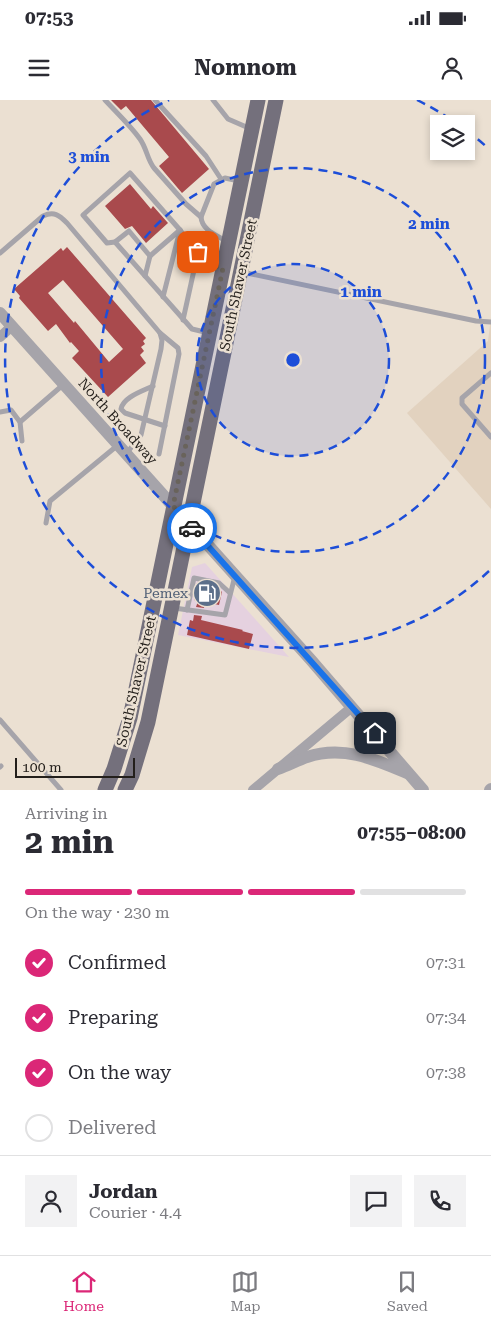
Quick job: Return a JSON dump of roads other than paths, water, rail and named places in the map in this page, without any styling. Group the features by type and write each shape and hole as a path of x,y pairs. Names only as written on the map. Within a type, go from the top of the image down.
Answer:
{"main road":[{"name":"South Shaver Street","path":"105,790 114,769 130,718 258,100"},
{"name":"South Shaver Street","path":"125,790 132,775 148,722 276,100"},
{"path":"241,182 259,186"},
{"path":"223,268 241,272"},
{"path":"140,667 158,671"}],"street":[{"name":"North Broadway","path":"0,312 352,707 423,790"},
{"path":"0,337 12,326"},
{"path":"253,790 352,707"},
{"path":"278,769 308,757 338,752 366,756 408,773"}],"lane":[{"path":"105,100 139,138 146,150 149,162 186,204 201,217"},
{"path":"155,100 206,156 220,179"},
{"path":"213,100 228,118 252,129"},
{"path":"150,256 128,231 115,242 107,243 83,215 130,173 180,230 206,264 223,268"},
{"path":"228,243 208,230 201,222 201,217 214,184 220,179 225,178 241,182"},
{"path":"0,253 43,216 55,213 67,223 160,333 178,348 179,354 159,454"},
{"path":"145,276 150,256 180,230"},
{"path":"164,297 180,230"},
{"path":"115,242 192,329 209,333"},
{"path":"183,320 198,252"},
{"path":"241,272 476,321 491,322"},
{"path":"46,523 50,501 141,435 161,349 160,333"},
{"path":"491,373 462,398 462,404 491,437"},
{"path":"20,422 64,383"},
{"path":"152,386 127,399 120,407 125,413 165,426"},
{"path":"0,412 11,410 20,422 22,440"},
{"path":"171,608 225,615 235,575"},
{"path":"187,610 194,578 219,583 230,593"},
{"path":"0,720 61,790"}],"place":[{"name":"Pemex","path":"207,593"}]}
